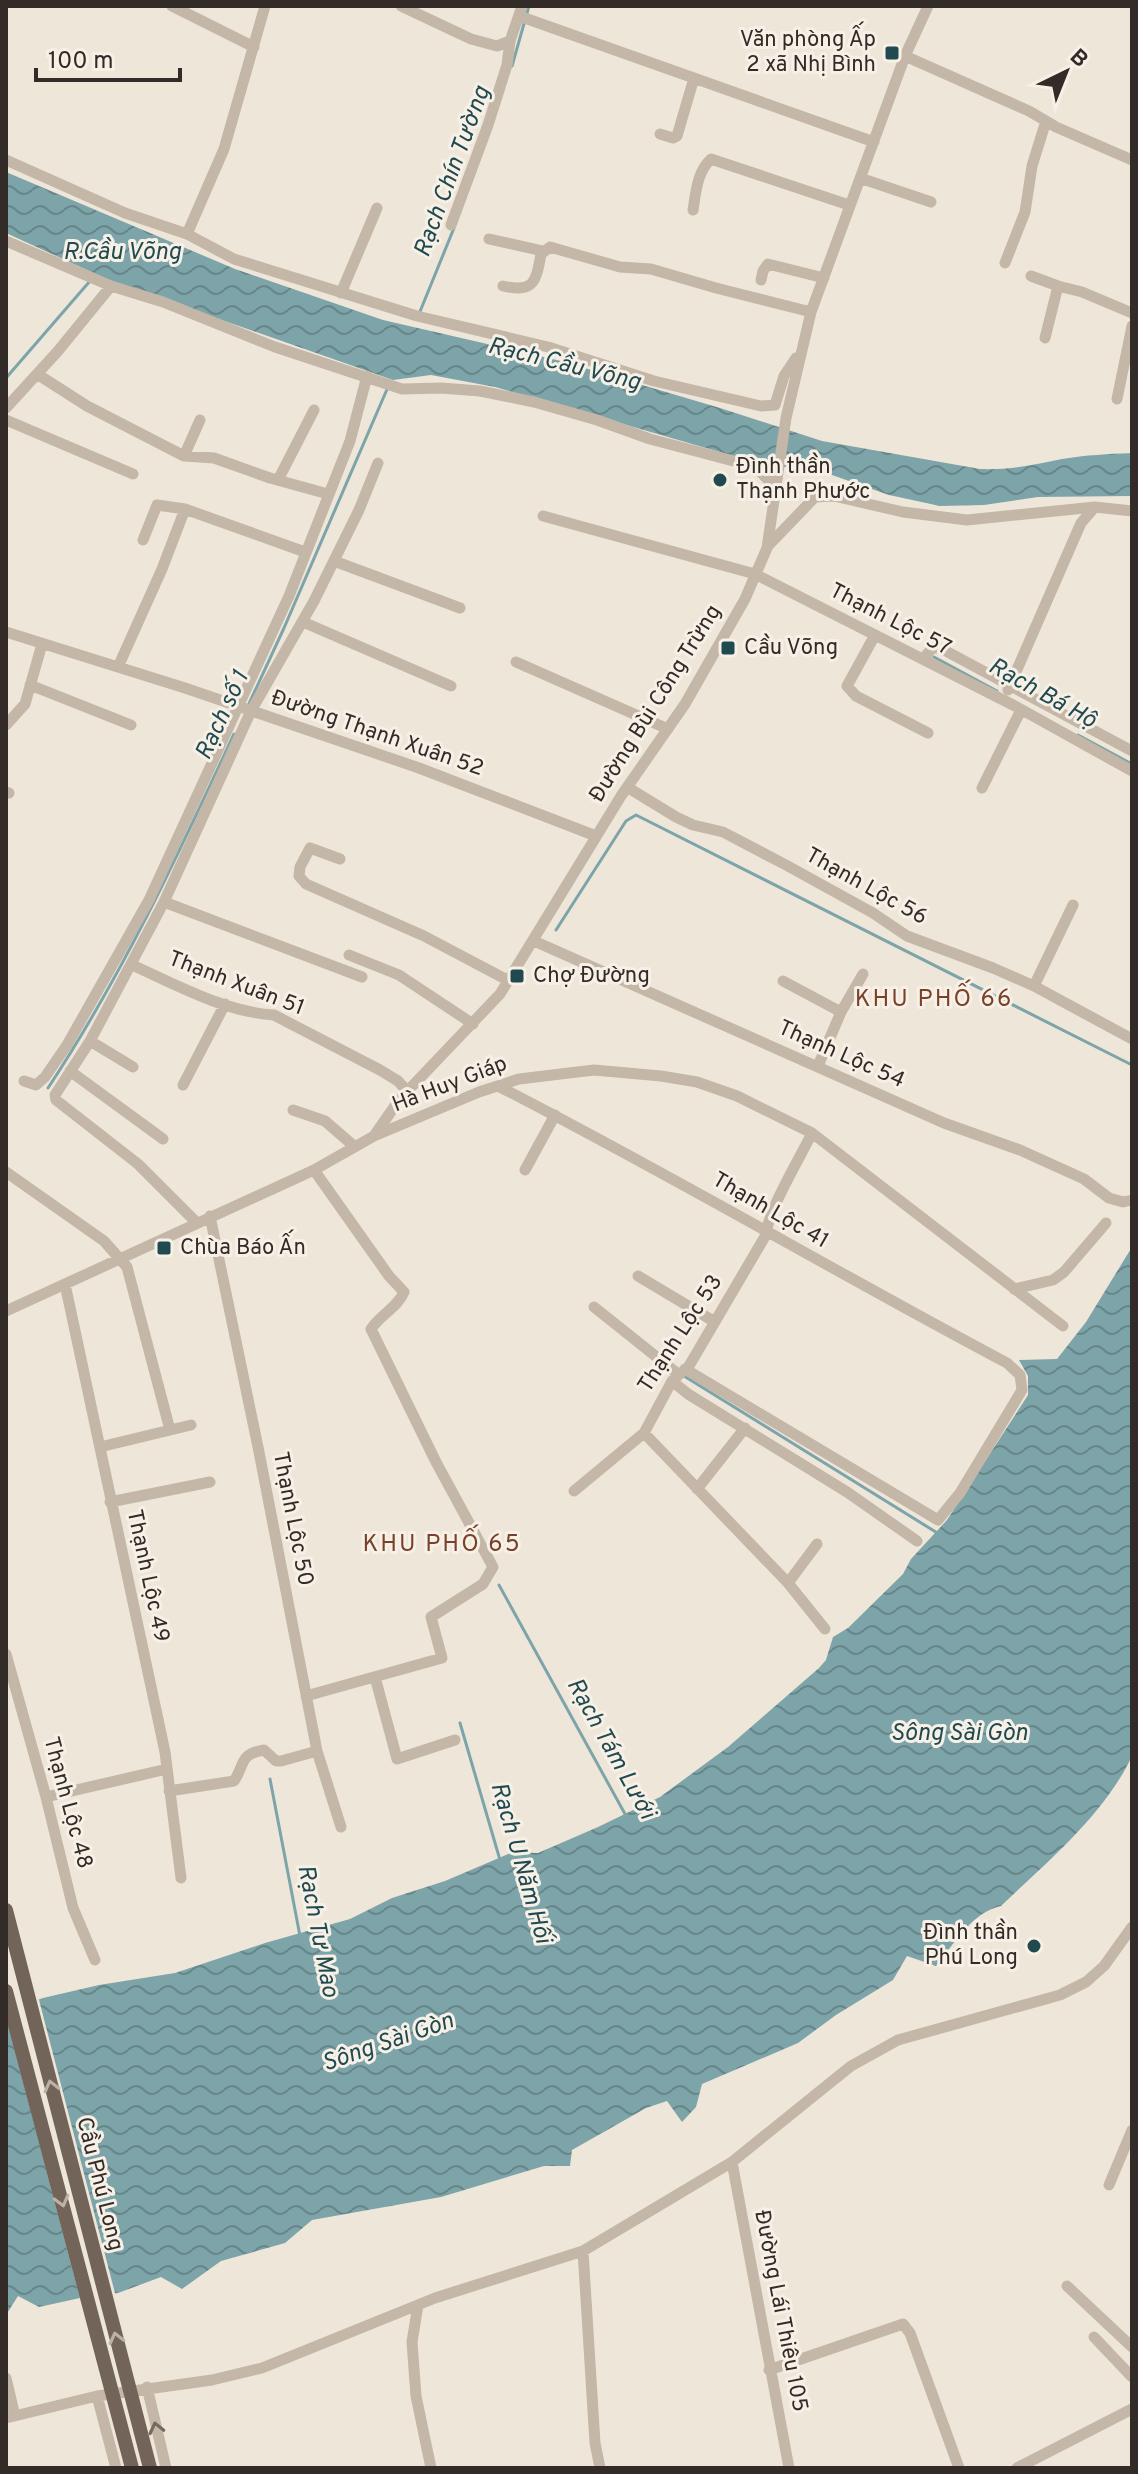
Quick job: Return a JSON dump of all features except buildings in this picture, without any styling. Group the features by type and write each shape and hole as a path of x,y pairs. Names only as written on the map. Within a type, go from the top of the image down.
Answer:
{"main road":[{"name":"Cầu Phú Long","path":"6,1910 150,2468"},
{"name":"Cầu Phú Long","path":"6,1991 132,2468"}],"street":[{"path":"172,6 254,47"},
{"path":"187,234 224,149 265,6"},
{"path":"401,6 471,39 497,46 510,41"},
{"name":"Đường Bùi Công Trừng","path":"374,1136 407,1091 473,1024 509,981 596,836 668,729 745,599 767,548 786,418 811,312 905,56 928,6"},
{"path":"451,225 488,125 507,65 510,41 523,14 874,142"},
{"path":"905,56 1132,160"},
{"path":"660,134 673,138 677,136 694,78"},
{"path":"1005,263 1025,212 1032,166 1046,121"},
{"path":"693,210 698,181 711,159 849,205"},
{"path":"6,160 125,213 179,234 187,234 234,259 421,316 548,347 654,381 761,406 775,405 784,376 800,353"},
{"path":"860,178 931,202"},
{"path":"341,293 377,208"},
{"path":"489,239 543,251"},
{"path":"6,241 111,286 163,302 275,347 402,389 480,391 534,402 650,439 756,467 769,481 773,499"},
{"path":"503,286 522,291 531,286 543,251 550,247 620,267 651,269 811,312"},
{"path":"761,280 768,264 824,278"},
{"path":"1031,276 1082,292 1132,313"},
{"path":"6,408 111,286"},
{"path":"1045,338 1058,286"},
{"path":"1117,399 1132,326"},
{"path":"37,374 87,406 184,456 214,458 328,494"},
{"path":"24,1081 40,1083 67,1045 149,900 289,596 350,441 367,376"},
{"path":"278,480 314,410"},
{"path":"6,420 133,474"},
{"path":"184,456 200,420"},
{"path":"197,1223 138,1164 56,1100 56,1093 90,1041 132,965 251,711 303,622 378,463"},
{"path":"767,548 815,497 834,496 903,512 967,520 1095,507 1132,511"},
{"path":"143,540 157,505 185,509 305,552"},
{"path":"1007,694 1081,523 1095,507"},
{"path":"118,667 172,546 185,509"},
{"name":"Thạnh Lộc 57","path":"543,516 755,574 923,659 1007,694 1021,710 1132,771"},
{"path":"334,561 460,608"},
{"path":"303,622 451,686"},
{"name":"Đường Thạnh Xuân 52","path":"6,632 419,768 596,836"},
{"path":"875,635 847,686 856,696 928,733"},
{"path":"6,725 25,704 42,644"},
{"path":"923,659 933,647 1007,694 1132,751"},
{"path":"516,662 668,729"},
{"path":"30,685 131,725"},
{"path":"982,788 1021,710"},
{"name":"Thạnh Lộc 56","path":"627,787 676,817 693,825 723,832 786,865 873,913 907,936 1034,986 1132,1039"},
{"path":"340,859 310,848 299,876 306,884 424,936 509,981"},
{"path":"164,902 362,977"},
{"path":"1034,986 1073,905"},
{"name":"Thạnh Lộc 54","path":"534,941 944,1123 1020,1150 1084,1179 1109,1198 1123,1202 1132,1200"},
{"path":"349,955 399,975 473,1024"},
{"name":"Thạnh Xuân 51","path":"132,965 225,1004 260,1016 274,1015 380,1070 407,1091"},
{"path":"818,1066 841,1012 863,974"},
{"path":"783,981 841,1012"},
{"path":"183,1085 225,1004"},
{"path":"90,1041 133,1067"},
{"path":"70,1071 163,1139"},
{"name":"Hà Huy Giáp","path":"6,1311 314,1170 374,1136 498,1086 519,1079 572,1071 619,1071 697,1082 737,1096 812,1133 1063,1326"},
{"name":"Thạnh Lộc 41","path":"498,1086 624,1150 767,1229 1007,1363 1020,1375 1022,1390 960,1493 938,1520 858,1473"},
{"path":"293,1110 325,1121 355,1147"},
{"path":"525,1170 555,1115"},
{"name":"Thạnh Lộc 53","path":"574,1491 644,1433 678,1374 715,1322 767,1229 812,1133"},
{"path":"306,1696 442,1658 431,1617 483,1584 493,1567 436,1462 371,1329 377,1319 402,1299 404,1292 389,1276 314,1170"},
{"path":"6,1172 104,1241 127,1267 170,1430"},
{"name":"Thạnh Lộc 50","path":"210,1216 317,1751 341,1827"},
{"path":"1014,1289 1053,1280 1064,1272 1106,1223"},
{"path":"638,1276 715,1322"},
{"name":"Thạnh Lộc 49","path":"65,1284 167,1769 181,1878"},
{"path":"594,1307 678,1374 858,1473 848,1491"},
{"path":"678,1374 688,1394 848,1491 917,1541"},
{"path":"100,1447 191,1425"},
{"path":"697,1489 745,1428"},
{"path":"644,1433 788,1583 825,1629"},
{"path":"110,1502 210,1482"},
{"path":"788,1583 817,1544"},
{"name":"Thạnh Lộc 48","path":"6,1654 73,1908 95,1960"},
{"path":"375,1677 397,1759 455,1740"},
{"path":"169,1791 234,1781 241,1763 258,1751 264,1750 276,1761 281,1761 317,1751"},
{"path":"46,1797 167,1769"},
{"path":"6,2378 10,2417 97,2396 212,2380 262,2368 418,2305 583,2251 732,2162 851,2066 898,2040 1060,1995 1086,1982 1104,1966 1132,1927"},
{"path":"1109,2185 1132,2130"},
{"name":"Đường Lái Thiêu 105","path":"732,2162 789,2468"},
{"path":"583,2251 595,2443 600,2468"},
{"path":"1067,2286 1132,2347"},
{"path":"418,2305 412,2342 416,2396 431,2468"},
{"path":"769,2370 903,2324 910,2333 959,2468"},
{"path":"1094,2337 1132,2377"},
{"path":"147,2387 166,2468"},
{"path":"97,2396 116,2468"},
{"path":"1017,2468 1132,2409"}],"water":[{"path":"6,172 235,269 383,320 561,361 822,441 980,469 1132,453 1132,496 1038,497 984,505 940,506 889,495 832,475 751,461 495,387 431,375 393,380 111,281 6,233"},
{"name":"Sông Sài Gòn","path":"1132,1247 1132,1756 1091,1818 1037,1872 1001,1906 972,1922 936,1966 907,1956 893,1980 798,2043 702,2084 696,2107 682,2122 667,2101 646,2108 572,2150 570,2166 544,2166 441,2197 312,2220 285,2243 221,2261 182,2289 161,2277 118,2293 39,2307 18,2296 6,2315 6,2011 43,1998 99,1985 175,1973 350,1919 392,1898 445,1881 513,1852 538,1853 660,1797 728,1747 819,1668 826,1660 833,1637 848,1628 903,1574 911,1559 947,1520 1028,1395 1028,1376 1019,1360 1057,1359 1086,1322"}],"pier":[{"path":"38,1996 116,2297 81,2302 6,2017 6,2007"}],"waterway":[{"name":"Rạch Chín Tường","path":"512,66 529,6"},
{"name":"Rạch Chín Tường","path":"419,314 454,228"},
{"path":"6,378 90,281"},
{"name":"Rạch số 1","path":"248,706 388,387"},
{"name":"Rạch Bá Hộ","path":"934,657 997,691"},
{"name":"Rạch số 1","path":"48,1088 125,959 234,734"},
{"name":"Rạch Bá Hộ","path":"1078,735 1132,764"},
{"path":"556,930 626,821 636,815 1132,1065"},
{"path":"684,1376 939,1534"},
{"name":"Rạch Tám Lưới","path":"499,1585 625,1814"},
{"name":"Rạch U Năm Hối","path":"460,1723 500,1860"},
{"name":"Rạch Tư Mao","path":"270,1779 300,1936"}],"place":[{"name":"Văn phòng Ấp 2 xã Nhị Bình","path":"892,53"},
{"name":"Đình thần Thạnh Phước","path":"720,480"},
{"name":"Cầu Võng","path":"728,648"},
{"name":"Chợ Đường","path":"517,976"},
{"name":"Chùa Báo Ấn","path":"164,1248"},
{"name":"Đình thần Phú Long","path":"1034,1946"}],"district":[{"name":"KHU PHỐ 66","path":"934,1000"},
{"name":"KHU PHỐ 65","path":"442,1545"}],"water label":[{"name":"R.Cầu Võng","path":"122,253"},
{"name":"Rạch Cầu Võng","path":"564,365"}]}
